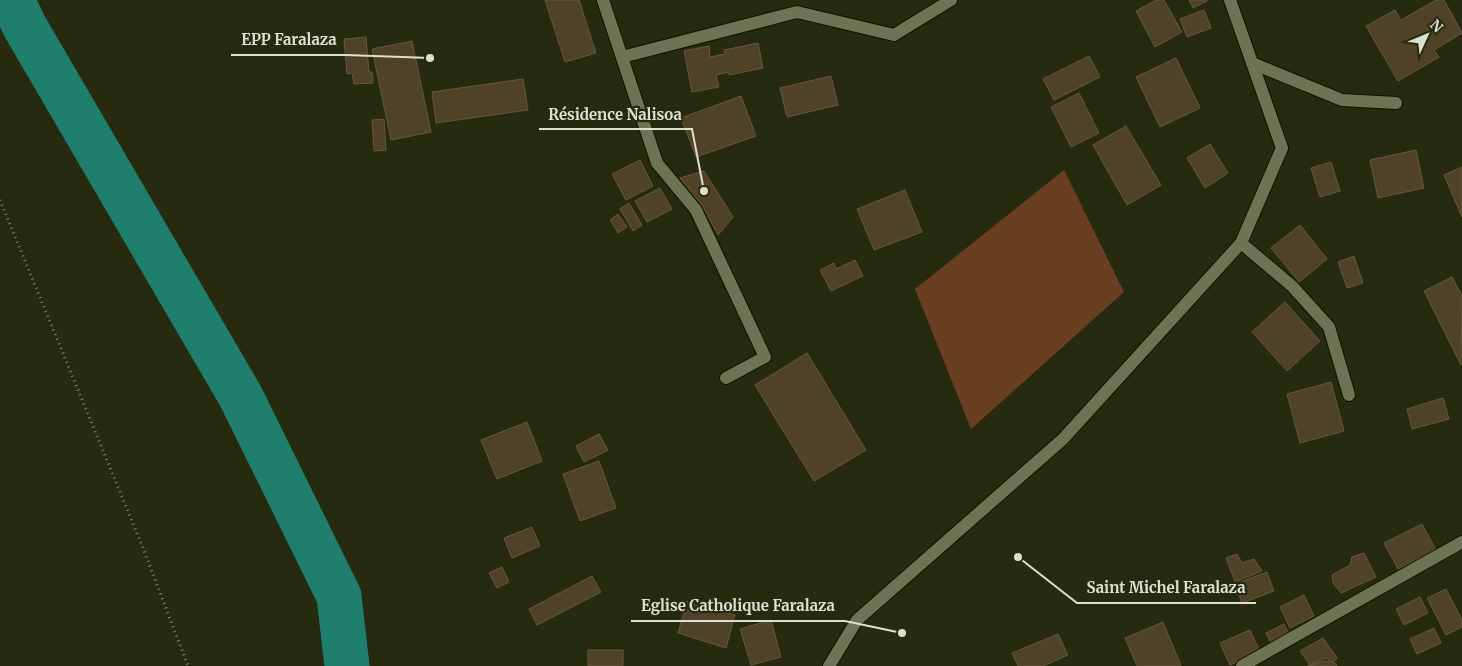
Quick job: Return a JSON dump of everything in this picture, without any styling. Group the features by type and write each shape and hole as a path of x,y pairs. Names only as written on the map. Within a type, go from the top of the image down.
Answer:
{"street":[{"path":"603,0 657,163 696,210 765,358 726,378"},
{"path":"622,57 797,12 894,35 951,0"},
{"path":"829,666 857,620 1063,439 1241,243 1282,148 1230,0"},
{"path":"1252,63 1342,100 1396,103"},
{"path":"1241,243 1292,286 1329,327 1349,395"},
{"path":"1242,666 1462,542"}],"path":[{"path":"0,200 143,548 188,666"}],"shaded area":[{"path":"1064,170 1124,292 971,429 915,289"}],"building":[{"path":"545,0 579,0 596,53 565,62"},
{"path":"1156,0 1164,0 1182,32 1155,47 1136,11"},
{"path":"1189,0 1207,0 1207,1 1193,8"},
{"path":"1436,0 1444,0 1462,33 1434,50 1439,57 1398,81 1366,26 1395,10 1401,20"},
{"path":"1204,10 1211,28 1187,37 1180,19"},
{"path":"366,37 369,72 372,72 373,83 354,84 352,73 347,74 344,39"},
{"path":"412,41 431,132 391,140 372,49"},
{"path":"758,43 763,68 729,75 729,72 716,75 719,87 692,92 684,51 709,46 710,57 725,54 724,50"},
{"path":"1089,56 1100,77 1054,100 1043,79"},
{"path":"1176,58 1200,108 1160,127 1136,77"},
{"path":"831,76 838,105 787,117 780,88"},
{"path":"523,79 528,110 436,123 432,92"},
{"path":"1079,93 1099,133 1071,147 1051,107"},
{"path":"741,96 756,136 696,157 681,118"},
{"path":"384,119 386,150 374,151 372,120"},
{"path":"1126,126 1161,185 1127,205 1093,145"},
{"path":"1210,144 1228,173 1205,188 1187,158"},
{"path":"1416,150 1424,188 1378,198 1370,160"},
{"path":"640,160 653,186 626,200 612,174"},
{"path":"1331,162 1340,191 1320,197 1311,168"},
{"path":"1462,167 1462,217 1444,175"},
{"path":"704,171 733,217 718,235 702,205 680,178"},
{"path":"660,188 672,209 647,222 635,201"},
{"path":"905,190 922,232 874,250 857,209"},
{"path":"629,203 642,225 633,231 620,209"},
{"path":"618,214 627,227 618,233 610,220"},
{"path":"1300,225 1327,259 1299,282 1271,248"},
{"path":"1354,256 1363,283 1347,288 1338,262"},
{"path":"855,260 863,276 831,291 820,270 834,263 836,269"},
{"path":"1452,277 1462,296 1461,365 1424,291"},
{"path":"1285,302 1320,341 1287,371 1252,332"},
{"path":"807,353 866,450 814,481 755,385"},
{"path":"1331,382 1344,431 1300,443 1287,394"},
{"path":"1443,398 1449,419 1412,429 1407,409"},
{"path":"527,422 542,461 497,479 481,440"},
{"path":"599,434 608,450 584,462 576,446"},
{"path":"599,461 616,508 580,521 563,474"},
{"path":"1422,524 1436,550 1398,569 1384,543"},
{"path":"532,527 540,546 512,558 504,538"},
{"path":"1364,553 1376,577 1341,593 1333,583 1332,575 1350,565 1352,557"},
{"path":"1237,554 1242,563 1254,559 1262,571 1235,582 1226,558"},
{"path":"502,567 509,582 497,588 489,573"},
{"path":"1267,572 1274,591 1242,603 1235,584"},
{"path":"592,576 601,592 537,625 529,609"},
{"path":"1446,589 1462,620 1462,627 1446,635 1427,598"},
{"path":"1304,595 1314,616 1290,628 1280,607"},
{"path":"1420,597 1428,613 1404,625 1396,609"},
{"path":"687,601 735,615 726,648 678,633"},
{"path":"771,620 781,657 751,665 740,629"},
{"path":"1163,622 1181,666 1137,666 1125,638"},
{"path":"1284,624 1291,638 1273,647 1266,633"},
{"path":"1434,628 1441,643 1417,654 1410,639"},
{"path":"1250,630 1260,652 1230,665 1220,643"},
{"path":"1058,634 1068,655 1043,666 1018,666 1012,653"},
{"path":"1323,638 1337,658 1332,663 1326,658 1310,665 1300,651"},
{"path":"588,650 623,650 623,666 588,666"},
{"path":"1325,661 1335,663 1337,666 1307,666"}],"waterway":[{"path":"12,0 25,27 241,397 339,596 347,666"}],"place":[{"name":"EPP Faralaza","path":"430,58"},
{"name":"Résidence Nalisoa","path":"704,191"},
{"name":"Saint Michel Faralaza","path":"1018,557"},
{"name":"Eglise Catholique Faralaza","path":"902,633"}]}
